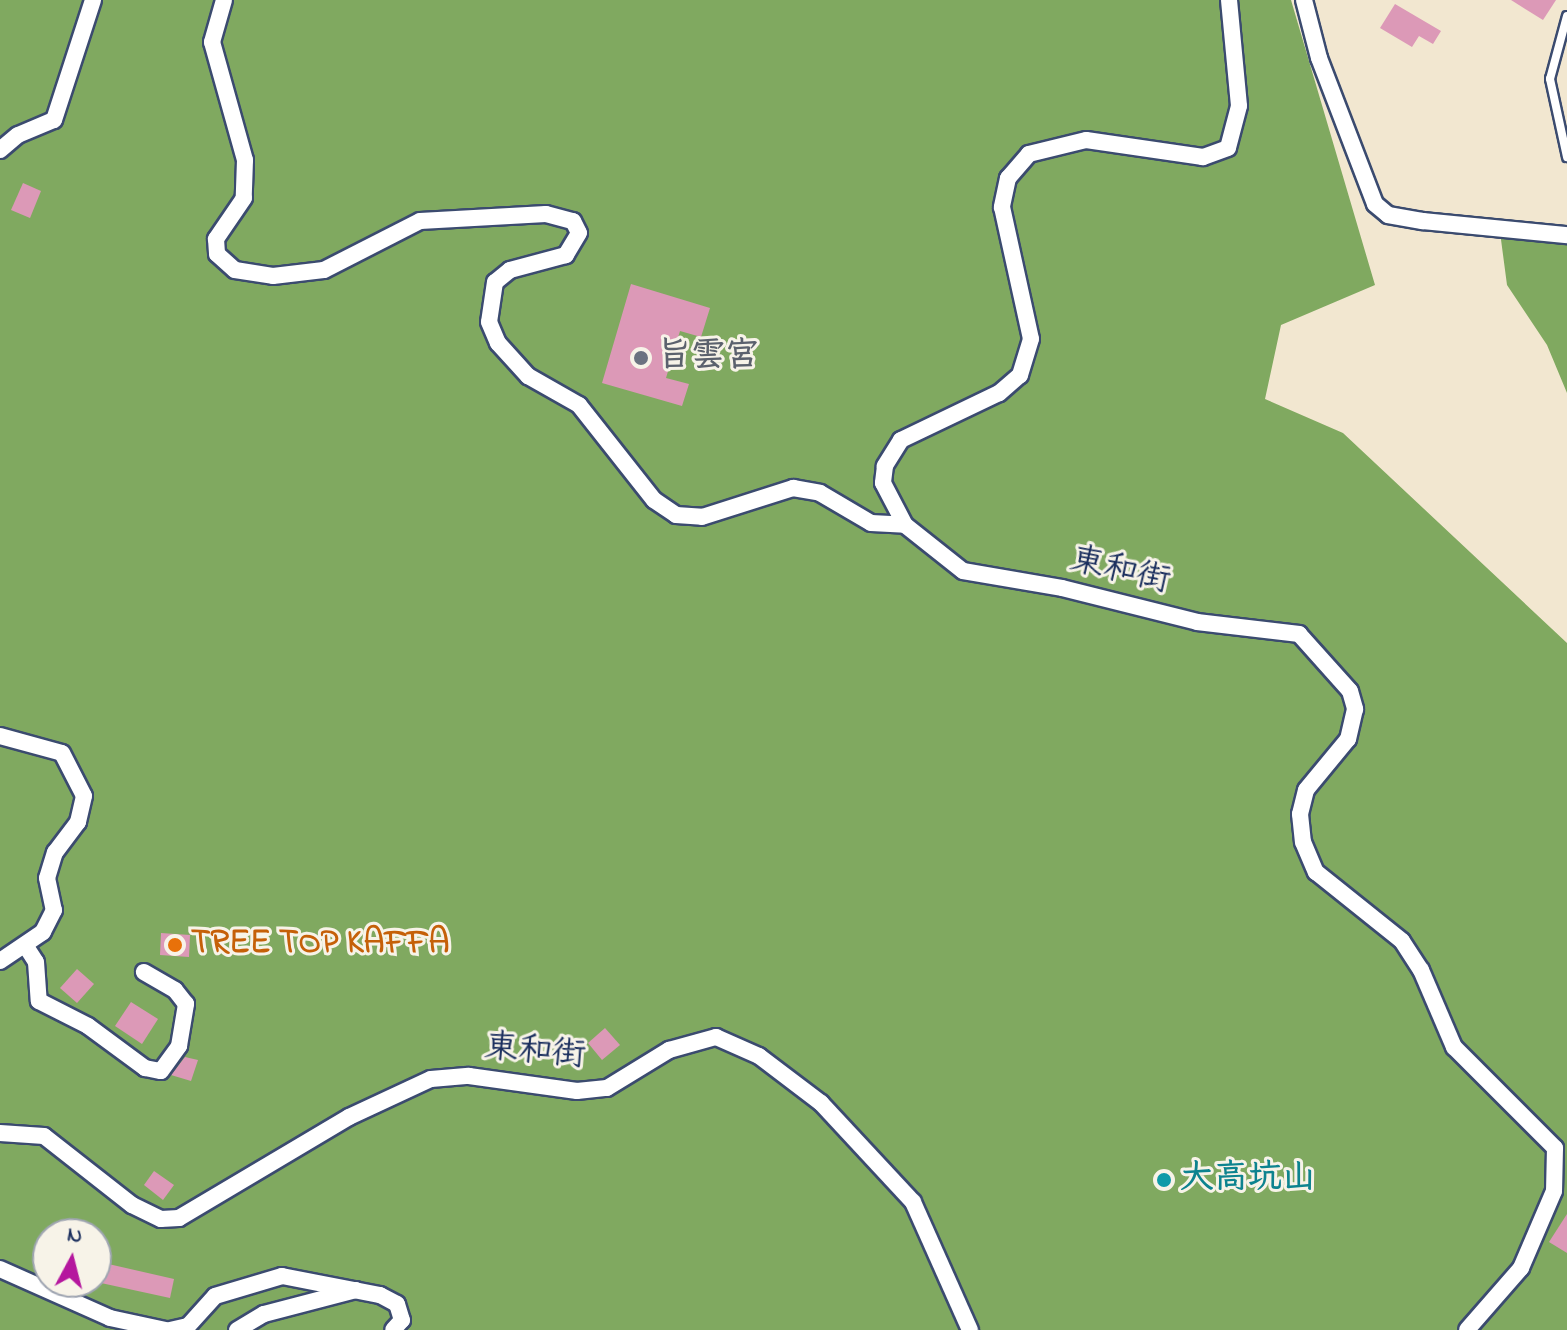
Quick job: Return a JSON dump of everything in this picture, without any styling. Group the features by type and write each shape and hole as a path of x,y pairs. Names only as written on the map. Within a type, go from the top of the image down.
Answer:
{"street":[{"path":"0,150 18,135 54,120 93,0"},
{"path":"224,0 212,42 245,160 244,198 216,239 217,254 235,270 273,276 324,270 420,221 546,214 573,221 579,233 566,255 510,270 495,282 489,322 498,343 528,376 579,405 654,500 676,515 702,517 793,488 820,493 871,523 905,525"},
{"name":"東和街","path":"1229,0 1239,106 1228,148 1203,157 1086,140 1029,154 1008,178 1002,207 1031,339 1020,375 999,393 901,440 885,466 883,483 905,525 963,571 1062,588 1197,622 1299,634 1350,691 1355,709 1348,739 1306,790 1300,814 1303,842 1316,872 1402,941 1421,970 1454,1047 1555,1148 1554,1191 1521,1268 1467,1330"},
{"path":"1304,0 1319,58 1375,204 1388,215 1423,221 1567,235"},
{"path":"0,736 62,753 84,796 78,822 55,852 47,878 54,910 43,932 0,961"},
{"path":"25,945 36,962 39,1001 88,1026 145,1068 161,1071 179,1046 186,1004 175,990 144,972"},
{"name":"東和街","path":"0,1133 44,1136 132,1205 161,1219 179,1218 349,1117 431,1079 469,1076 577,1091 607,1088 669,1050 716,1037 759,1056 821,1103 913,1202 970,1330"},
{"path":"0,1269 110,1318 168,1330 188,1326 215,1296 245,1283 282,1276 360,1289 397,1304 402,1320 393,1330"},
{"path":"237,1330 264,1314 360,1289"}],"lane":[{"path":"1567,16 1550,79 1567,157"}],"green space":[{"path":"0,0 1291,0 1375,285 1281,325 1265,399 1343,433 1567,643 1567,1330 0,1330"},
{"path":"1500,232 1567,244 1567,393 1547,345 1507,285"}],"building":[{"path":"1511,0 1556,0 1543,20"},
{"path":"1395,4 1441,31 1433,44 1419,36 1412,47 1380,28"},
{"path":"23,183 41,191 30,218 11,210"},
{"name":"旨雲宮","path":"631,284 710,308 701,337 680,331 666,378 689,384 682,406 602,383"},
{"name":"TREE TOP KAFFA","path":"161,933 190,935 189,957 160,955"},
{"path":"77,969 94,984 77,1003 60,988"},
{"path":"131,1002 158,1019 142,1044 115,1026"},
{"path":"605,1028 620,1045 602,1060 588,1043"},
{"path":"185,1057 198,1060 191,1081 171,1075"},
{"path":"154,1171 174,1185 163,1200 144,1185"},
{"path":"1567,1214 1567,1253 1549,1242"},
{"path":"112,1265 174,1279 170,1298 112,1285"}],"place":[{"name":"旨雲宮","path":"641,358"},
{"name":"TREE TOP KAFFA","path":"175,945"},
{"name":"大高坑山","path":"1164,1180"}]}
